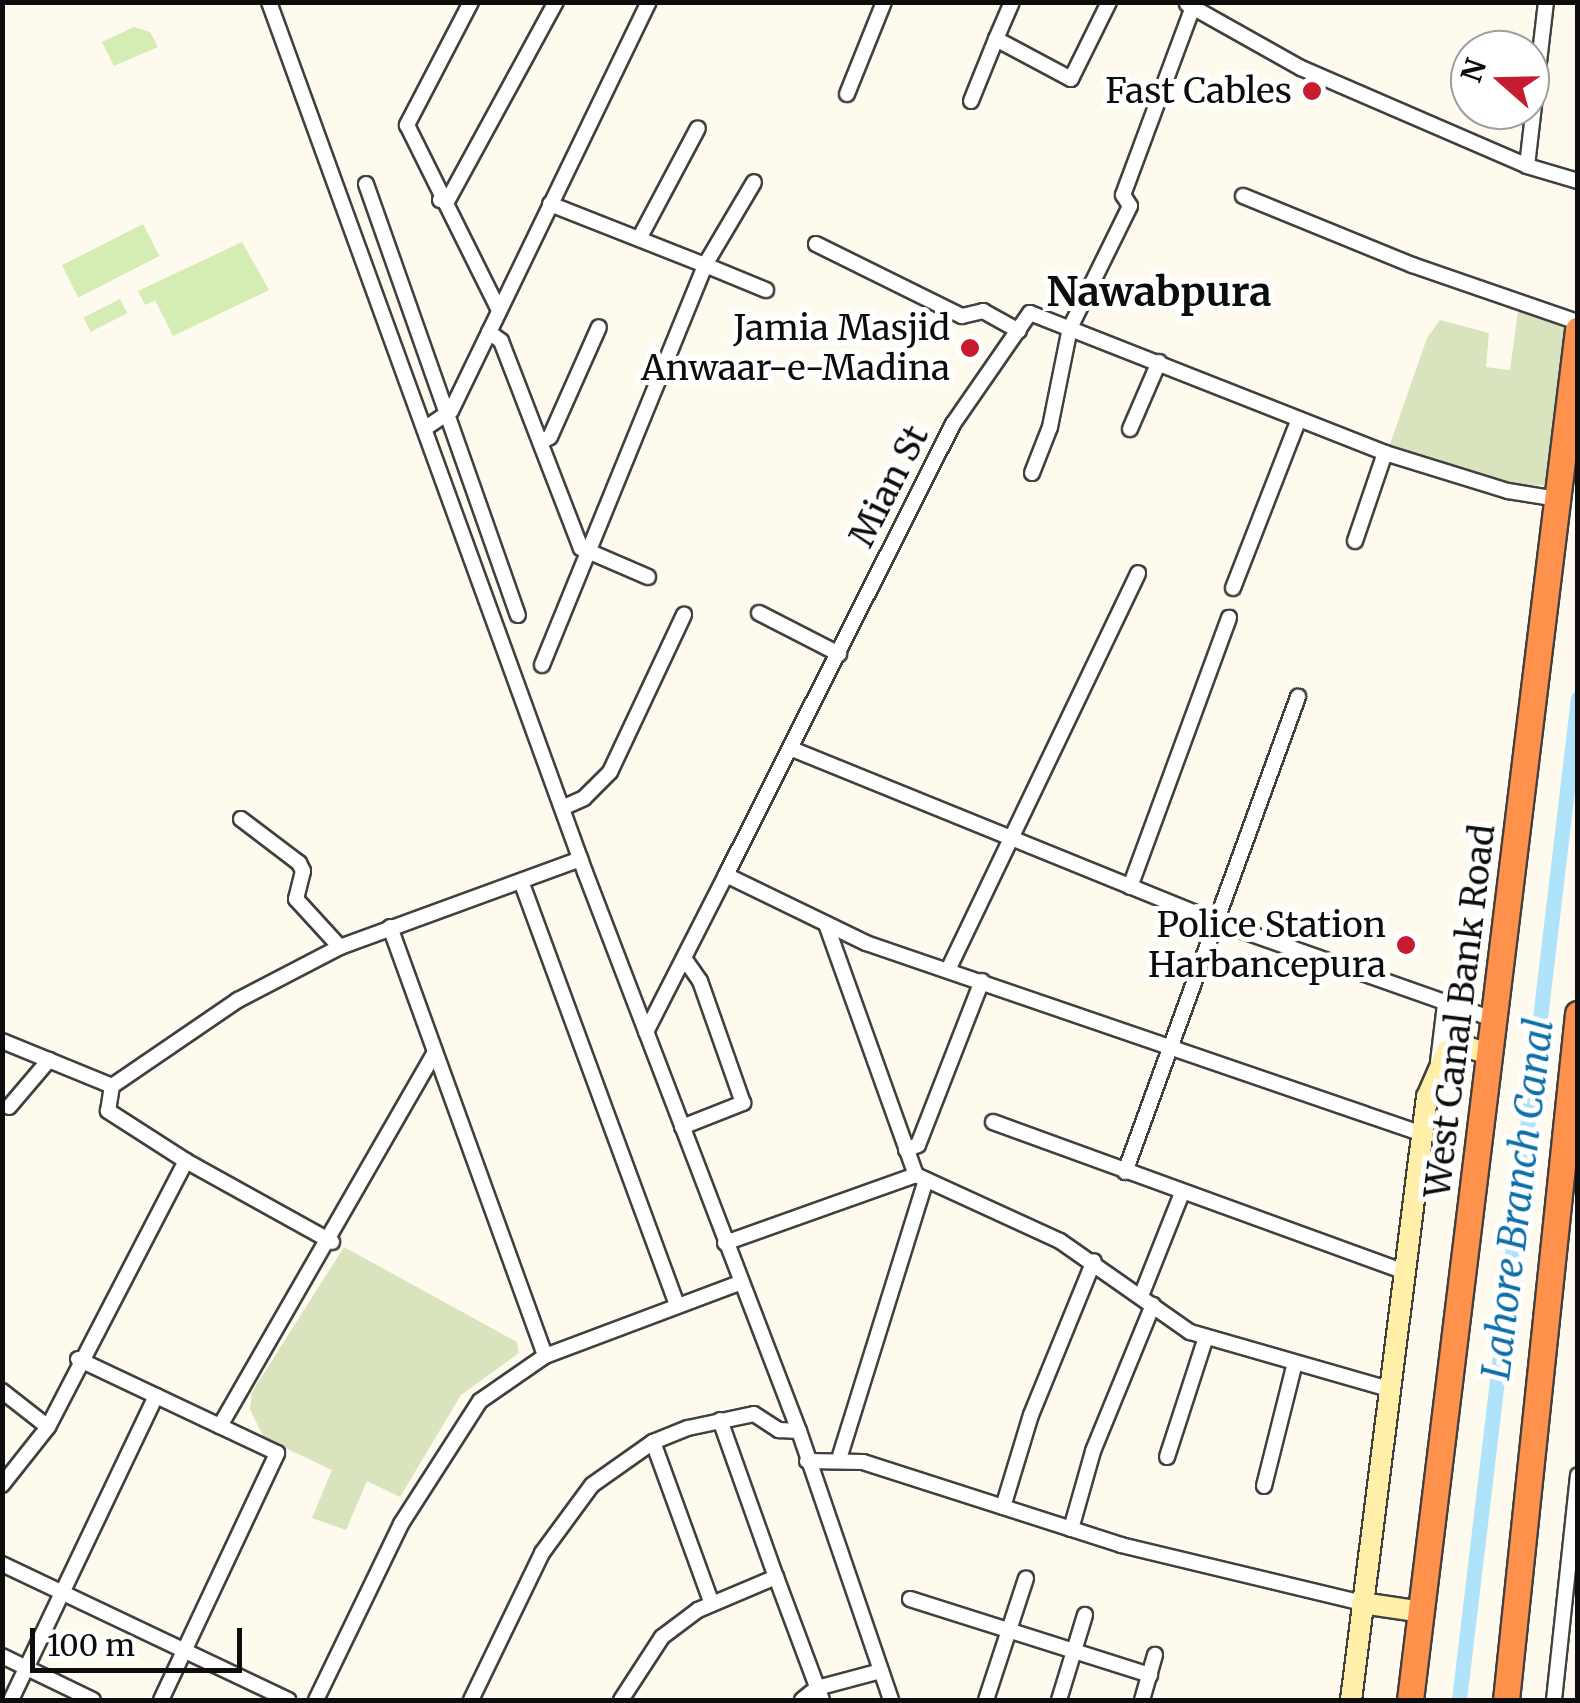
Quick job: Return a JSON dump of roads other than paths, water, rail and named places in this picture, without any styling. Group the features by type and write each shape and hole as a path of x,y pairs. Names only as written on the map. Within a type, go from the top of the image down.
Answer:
{"highway":[{"name":"West Canal Bank Road","path":"1410,1700 1578,326"},
{"path":"1506,1700 1578,1014"}],"street":[{"path":"269,2 427,427 580,859 739,1283 799,1431 892,1700"},
{"path":"471,2 408,120 440,200 499,310"},
{"path":"440,200 448,198 556,2"},
{"path":"427,427 450,411 649,2"},
{"path":"847,94 884,2"},
{"path":"971,100 1012,2"},
{"path":"996,39 1071,80 1109,2"},
{"path":"1527,166 1546,2"},
{"path":"1032,472 1050,428 1070,328 1130,206 1123,195 1189,5 1301,68 1527,166 1578,180"},
{"path":"640,237 698,128"},
{"path":"542,666 705,265 754,182"},
{"path":"366,184 450,411 518,615"},
{"path":"1244,196 1578,326"},
{"path":"550,204 766,290"},
{"path":"816,244 962,316 983,312 1019,331 1030,314 1386,453 1508,491 1558,499"},
{"path":"541,442 550,437 599,327"},
{"name":"Mian St","path":"646,1032 953,424 1019,331"},
{"path":"489,332 501,341 581,548 648,577"},
{"path":"1130,429 1159,362"},
{"path":"1234,588 1298,421"},
{"path":"1355,541 1386,453"},
{"path":"948,970 1007,840 1138,574"},
{"path":"759,613 839,654"},
{"path":"562,808 584,798 610,772 684,615"},
{"path":"1130,887 1229,618"},
{"path":"1125,1172 1220,924 1298,697"},
{"path":"792,749 1220,924 1496,1020"},
{"path":"242,819 298,864 296,899 340,947"},
{"path":"332,1242 186,1161 108,1111 112,1086 238,1000 340,947 580,859"},
{"path":"726,874 826,924 948,970 1420,1133"},
{"path":"521,881 677,1305"},
{"path":"826,924 906,1150 921,1178 1005,1212 1094,1261 1206,1337 1389,1389"},
{"path":"390,926 546,1356"},
{"path":"682,1127 744,1103 700,981 684,958"},
{"path":"906,1150 918,1146 982,982"},
{"path":"1350,1700 1420,1133 1437,1068 1445,1004"},
{"path":"2,1040 112,1086"},
{"path":"1437,1068 1455,1048 1491,1054"},
{"path":"220,1426 332,1242 435,1052"},
{"path":"9,1107 48,1060"},
{"path":"993,1122 1403,1270"},
{"path":"2,1485 48,1428 78,1358 186,1161"},
{"path":"725,1243 921,1178"},
{"path":"839,1459 921,1178"},
{"path":"1071,1529 1093,1452 1182,1193"},
{"path":"1003,1507 1030,1414 1094,1261"},
{"path":"316,1700 401,1524 459,1428 494,1390 546,1356 739,1283"},
{"path":"1166,1457 1206,1337"},
{"path":"78,1358 277,1454 161,1700"},
{"path":"1264,1486 1294,1362"},
{"path":"2,1391 48,1428"},
{"path":"11,1700 156,1396"},
{"path":"470,1700 542,1553 575,1500 653,1442 720,1420 754,1414 779,1430 799,1431"},
{"path":"720,1420 820,1694"},
{"path":"653,1442 712,1604"},
{"path":"807,1461 839,1459 1071,1529 1362,1603 1422,1612"},
{"path":"1554,1700 1578,1475"},
{"path":"2,1564 288,1700"},
{"path":"621,1700 662,1637 712,1604 776,1577"},
{"path":"986,1700 1026,1578"},
{"path":"910,1598 1150,1675"},
{"path":"1059,1700 1085,1615"},
{"path":"1142,1700 1155,1655"},
{"path":"2,1656 93,1700"},
{"path":"802,1700 880,1671"}],"waterway":[{"name":"Lahore Branch Canal","path":"1459,1700 1578,698"}],"place":[{"name":"Fast Cables","path":"1312,91"},
{"name":"Jamia Masjid Anwaar-e-Madina","path":"970,348"},
{"name":"Police Station Harbancepura","path":"1406,945"}],"district":[{"name":"Nawabpura","path":"1159,292"}]}
